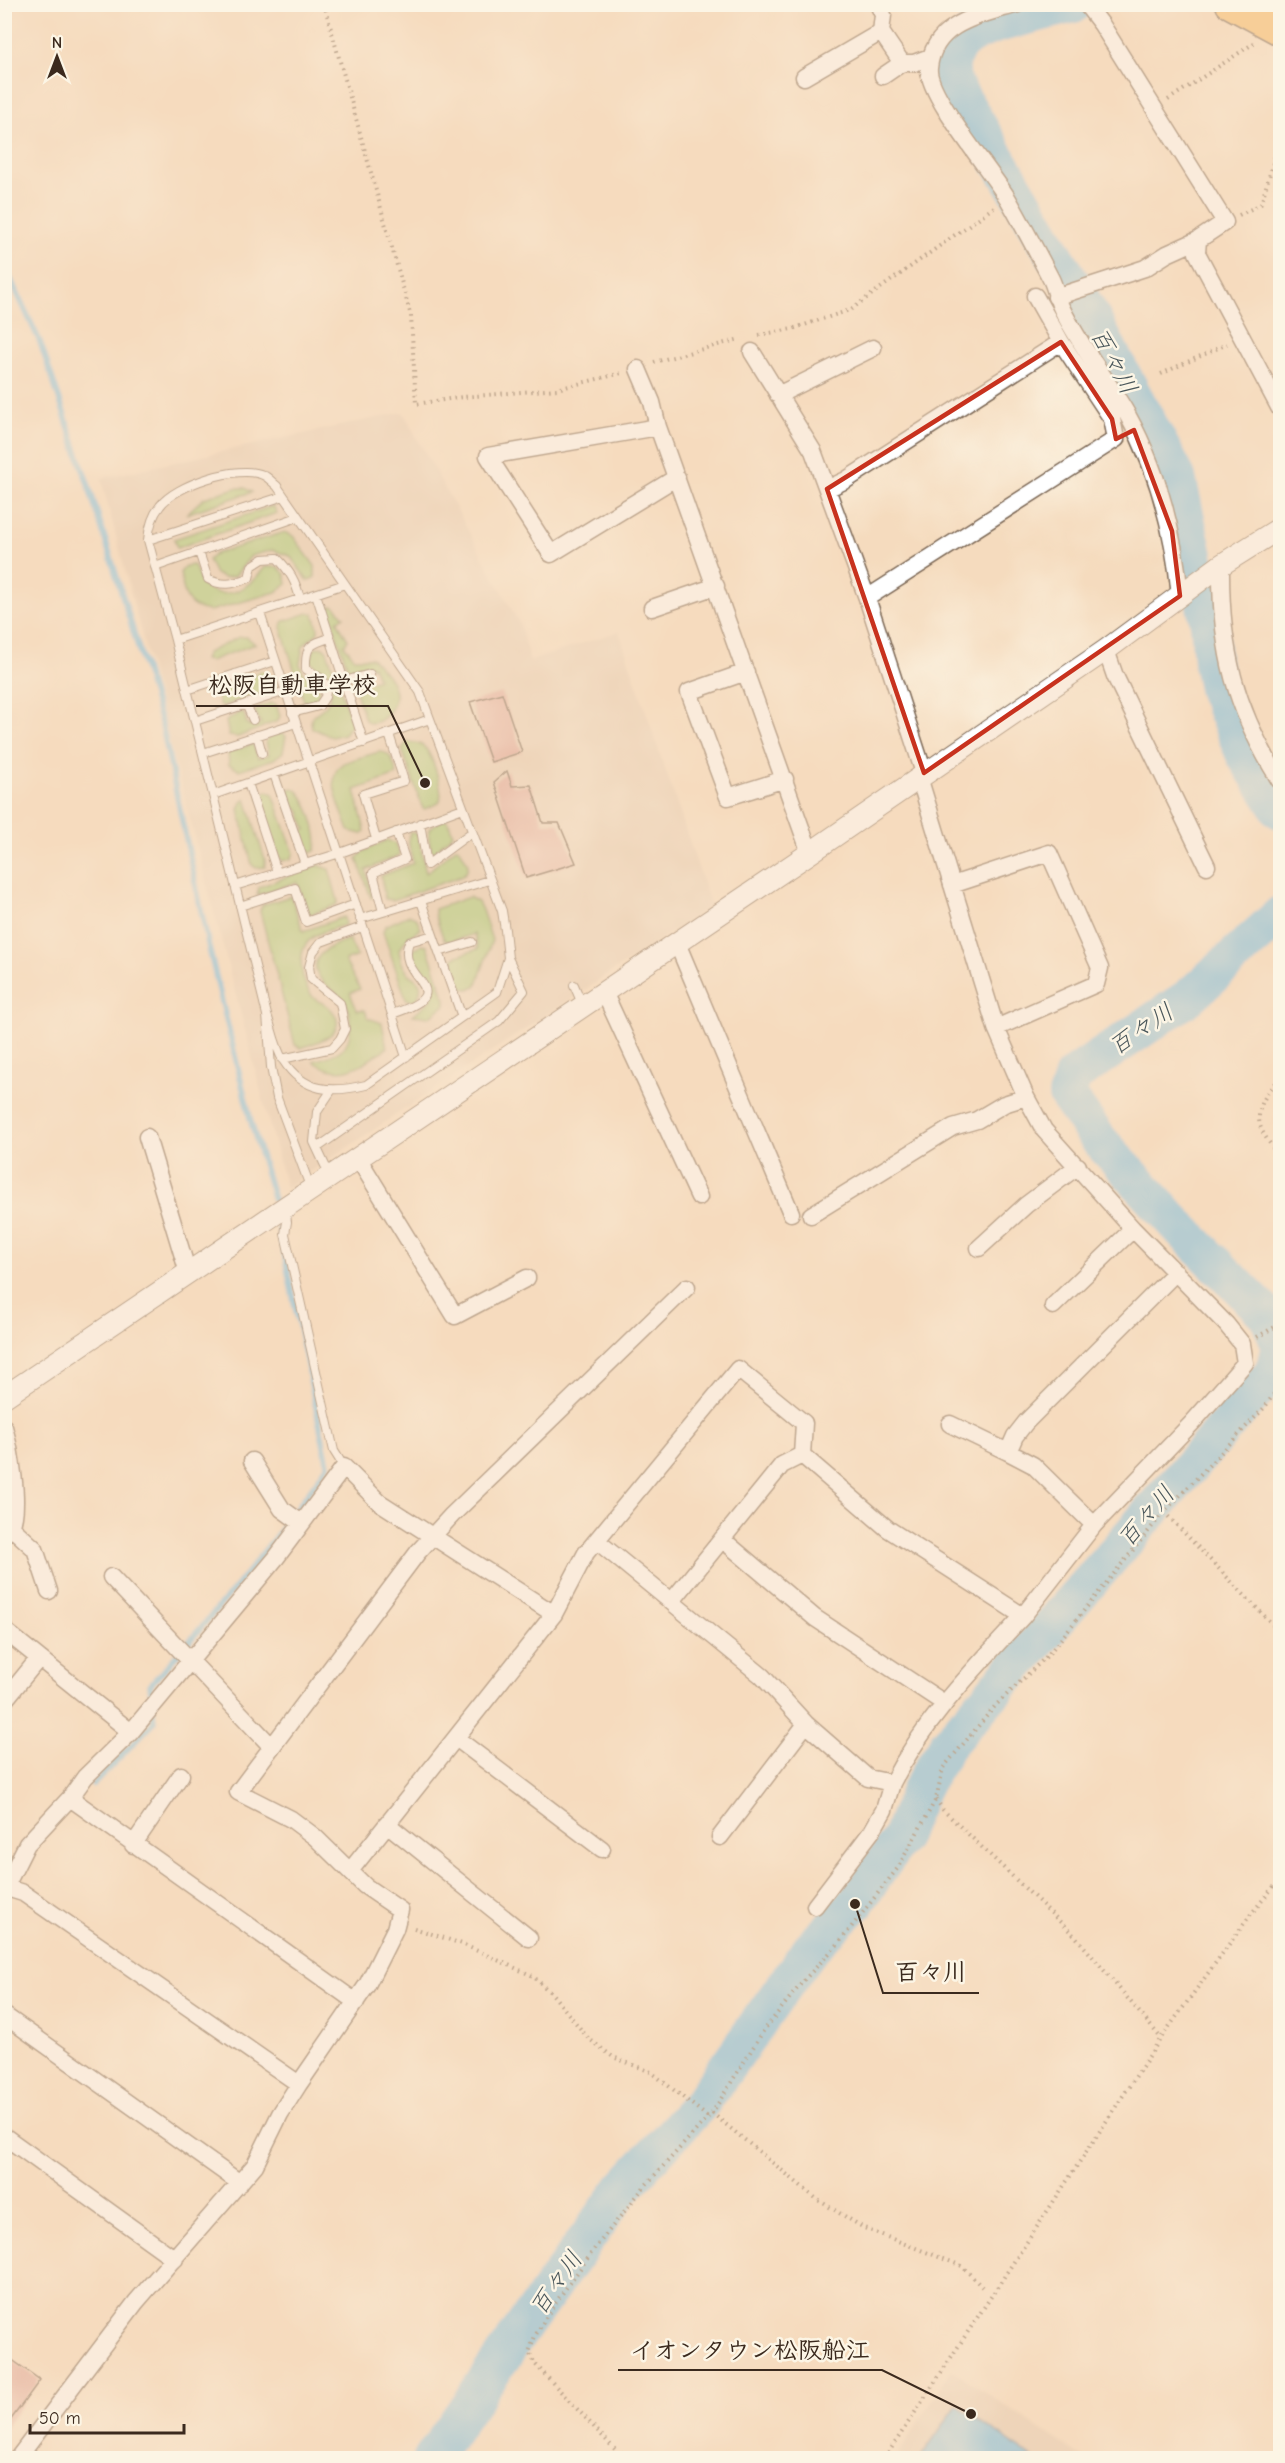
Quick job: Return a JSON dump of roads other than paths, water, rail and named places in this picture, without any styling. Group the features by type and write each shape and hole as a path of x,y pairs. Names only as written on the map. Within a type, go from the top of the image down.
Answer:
{"highway":[{"path":"1230,4 1272,39"}],"street":[{"path":"878,4 883,15 881,32 902,63"},
{"path":"1018,4 956,25 944,33 930,57 930,81 1007,198 1060,296 1061,309 1128,416 1157,483 1172,531 1183,594"},
{"path":"1060,296 1145,268 1198,240 1225,222 1102,25 1089,9"},
{"path":"804,78 881,32"},
{"path":"883,76 902,63 914,63 930,57"},
{"path":"1198,240 1197,253 1281,409"},
{"path":"1035,296 1061,342 1112,419 1116,439"},
{"path":"752,342 778,394 813,451 867,598 922,775 952,885 996,1028 1026,1097 1044,1130 1133,1229 1242,1344 1245,1363 1192,1423 1094,1525 1023,1616 944,1702 909,1750 892,1783 884,1810 872,1831 815,1906"},
{"path":"827,489 846,480 1061,342"},
{"path":"778,394 873,348"},
{"path":"638,369 652,402 658,427 810,853"},
{"path":"658,427 488,456 551,554 677,477"},
{"path":"867,598 1116,439 1134,430"},
{"path":"4,1397 810,853 1106,650 1221,565 1281,528"},
{"path":"1221,565 1223,626 1230,672 1243,711 1281,781"},
{"path":"652,608 716,586"},
{"path":"1106,650 1115,676 1207,866"},
{"path":"746,672 689,692 728,797 785,779"},
{"path":"952,885 1049,853 1101,968 1096,984 996,1028"},
{"path":"676,943 791,1213"},
{"path":"604,992 699,1197"},
{"path":"811,1215 953,1127 977,1120 1004,1104 1026,1097"},
{"path":"147,1137 188,1273"},
{"path":"358,1158 455,1316 527,1278"},
{"path":"979,1248 1026,1205 1078,1166"},
{"path":"1053,1306 1133,1229"},
{"path":"1008,1452 1015,1436 1026,1422 1176,1272"},
{"path":"18,2458 108,2337 255,2165 280,2114 367,1985 395,1929 400,1910 365,1886 315,1837 291,1819 238,1792 432,1536 687,1287"},
{"path":"350,1871 554,1614 586,1553 738,1369 804,1423 802,1455"},
{"path":"950,1424 1033,1465 1094,1525"},
{"path":"4,1427 9,1444 15,1498 8,1531 35,1549 49,1591"},
{"path":"802,1455 888,1529 1023,1616"},
{"path":"672,1601 782,1465 802,1455"},
{"path":"252,1461 294,1518"},
{"path":"299,2084 23,1893 6,1889 27,1844 85,1778 147,1713 182,1654 276,1558 294,1518 344,1467 380,1502 554,1614"},
{"path":"722,1539 815,1618 944,1702"},
{"path":"597,1540 762,1676 806,1724 868,1778 892,1783"},
{"path":"111,1577 272,1747"},
{"path":"4,1630 131,1732"},
{"path":"4,1701 39,1658"},
{"path":"720,1837 806,1724"},
{"path":"456,1738 602,1849"},
{"path":"133,1845 181,1775"},
{"path":"69,1798 356,2002"},
{"path":"387,1824 529,1938"},
{"path":"4,2015 240,2183"},
{"path":"4,2136 175,2259"}],"lane":[{"path":"317,1148 499,1021 524,992 508,958 502,911 420,692 277,486 262,475 242,472 226,473 177,491 160,505 149,525 148,540 175,640 267,1015 282,1059 297,1076 316,1089 331,1091 366,1085 496,992 508,958"},
{"path":"148,540 284,496"},
{"path":"155,567 298,517"},
{"path":"199,552 208,579 220,585 234,584 249,578 252,566 263,559 277,558 288,568 297,583 300,599"},
{"path":"175,640 345,584"},
{"path":"316,594 364,743"},
{"path":"260,613 406,1057"},
{"path":"292,713 319,706 325,697 327,686 322,679 306,669 306,660 307,650 314,643 330,638"},
{"path":"187,690 275,661"},
{"path":"235,674 241,690"},
{"path":"344,681 370,674"},
{"path":"195,721 286,691"},
{"path":"246,704 253,720"},
{"path":"213,795 430,719"},
{"path":"202,753 296,723"},
{"path":"376,839 363,794 404,781 389,734"},
{"path":"257,735 262,753"},
{"path":"274,774 305,864"},
{"path":"248,783 277,872"},
{"path":"235,886 305,864 463,808"},
{"path":"420,823 427,865 472,832"},
{"path":"383,912 374,873 405,859 396,832"},
{"path":"282,1059 332,1048 345,1029 340,1003 311,979 309,967 314,952 321,942 383,912 489,880"},
{"path":"240,906 295,888 306,922 356,904"},
{"path":"421,901 462,1017"},
{"path":"392,1014 414,1006 421,1001 426,992 425,985 407,963 404,953 409,942 433,935"},
{"path":"439,952 472,942"},
{"path":"574,985 583,1006"},
{"path":"267,1015 271,1067 277,1098 311,1190"},
{"path":"330,1177 314,1142 317,1112 331,1091"},
{"path":"285,1207 287,1222 285,1234 321,1394 334,1451 344,1467"}],"water":[{"path":"957,2405 1033,2458 920,2458"}],"waterway":[{"name":"百々川","path":"1074,4 993,25 969,37 953,55 951,67 953,83 1088,311 1177,477 1209,624 1217,689 1245,756 1280,810"},
{"path":"4,265 40,342 90,490 162,725 209,948 251,1122 274,1200"},
{"name":"百々川","path":"1280,915 1189,997 1073,1076 1067,1095 1099,1140 1181,1229 1268,1316 1280,1344"},
{"path":"152,1701 150,1685 243,1578 328,1465 279,1228"},
{"name":"百々川","path":"432,2458 623,2188 702,2102 811,1948 855,1904 901,1837 921,1788 947,1745 1273,1372 1280,1351"},
{"path":"93,1785 154,1722 153,1711"}],"place":[{"name":"松阪自動車学校","path":"425,783"},
{"name":"百々川","path":"855,1904"},
{"name":"イオンタウン松阪船江","path":"971,2414"}]}
